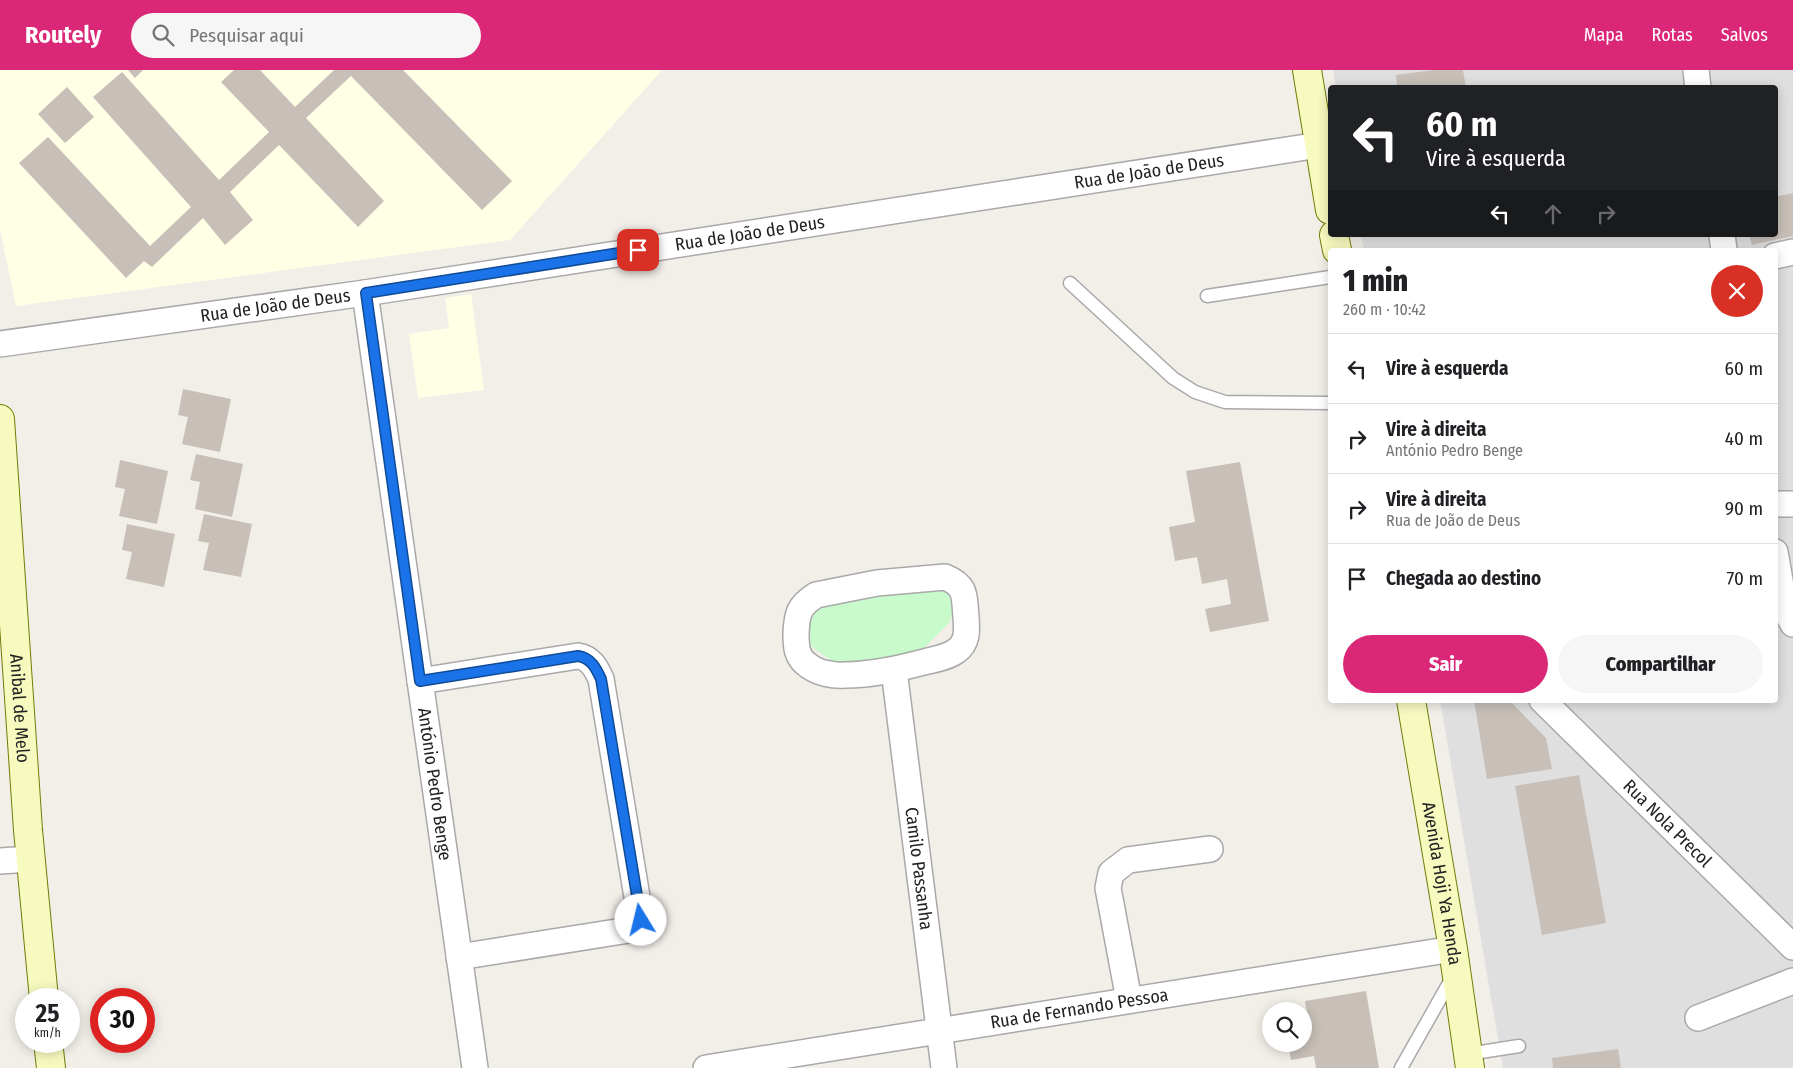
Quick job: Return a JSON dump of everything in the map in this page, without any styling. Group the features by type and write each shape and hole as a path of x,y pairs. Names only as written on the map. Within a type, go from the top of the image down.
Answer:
{"street":[{"path":"1307,70 1328,198"},
{"path":"1696,70 1698,85"},
{"name":"Rua de João de Deus","path":"0,344 366,293 1319,145"},
{"path":"1778,255 1793,252"},
{"name":"António Pedro Benge","path":"366,293 475,1068"},
{"name":"Anibal de Melo","path":"0,419 30,859 43,988"},
{"path":"1778,504 1793,504"},
{"path":"1778,569 1785,609 1793,624"},
{"path":"945,577 955,581 964,594 968,633 963,644 957,651 945,657 894,670 844,676 823,673 810,667 802,660 796,649 797,616 801,607 816,595 876,583 945,577"},
{"path":"420,681 578,656 584,657 591,662 601,679 641,920 634,928 629,930 459,957"},
{"name":"Camilo Passanha","path":"894,670 944,1068"},
{"name":"Avenida Hoji Ya Henda","path":"1411,703 1469,1061"},
{"name":"Rua Nola Precol","path":"1545,703 1793,947"},
{"path":"1129,1000 1108,888 1111,873 1128,860 1210,849"},
{"path":"0,861 30,859"},
{"name":"Rua de Fernando Pessoa","path":"706,1068 1129,1000 1454,960"},
{"path":"1698,1018 1793,981"},
{"path":"49,1053 51,1068"}],"lane":[{"path":"1207,296 1328,278"},
{"path":"1070,283 1173,378 1195,392 1225,402 1328,403"},
{"path":"1401,1068 1454,960"},
{"path":"1469,1061 1519,1046"}],"shaded area":[{"path":"0,70 662,70 510,240 16,306 0,229"},
{"path":"1333,70 1793,70 1793,1068 1503,1068 1441,703 1778,703 1778,248 1364,248 1361,237 1778,237 1778,85 1336,85"},
{"path":"471,294 484,390 418,398 409,334 449,328 445,298"}],"green space":[{"path":"947,591 955,608 949,623 921,651 880,660 838,665 809,645 809,627 812,615 820,605 834,595"}],"building":[{"path":"128,70 143,70 135,78"},
{"path":"234,70 260,70 295,107 334,70 403,70 512,181 482,210 351,76 306,118 384,201 358,227 279,145 230,192 253,220 225,245 203,218 152,267 144,261 126,278 19,163 48,137 150,246 191,207 93,97 122,72 219,180 269,132 221,82"},
{"path":"1434,70 1463,70 1466,85 1397,85 1396,75"},
{"path":"67,87 94,117 65,143 38,114"},
{"path":"1793,193 1793,236 1752,245 1750,237 1778,237 1778,196"},
{"path":"183,389 231,399 220,452 182,444 188,417 178,415"},
{"path":"196,454 243,464 232,517 195,509 200,482 190,480"},
{"path":"120,460 168,471 157,524 119,516 125,489 115,487"},
{"path":"1240,462 1269,621 1210,632 1205,609 1231,604 1227,579 1202,584 1197,557 1175,561 1169,527 1195,522 1186,471"},
{"path":"204,514 252,524 241,577 203,570 209,543 198,541"},
{"path":"127,524 175,534 164,587 126,579 132,552 122,550"},
{"path":"1474,703 1512,703 1546,738 1552,769 1487,779"},
{"path":"1579,775 1606,923 1542,935 1515,786"},
{"path":"1366,991 1379,1068 1316,1068 1314,1056 1291,1060 1290,1052 1312,1052 1312,1002 1305,1001"},
{"path":"1618,1049 1621,1068 1553,1068 1552,1058"}],"route":[{"path":"638,250 366,293 420,681 578,656 584,657 591,662 601,679 641,920"}]}
